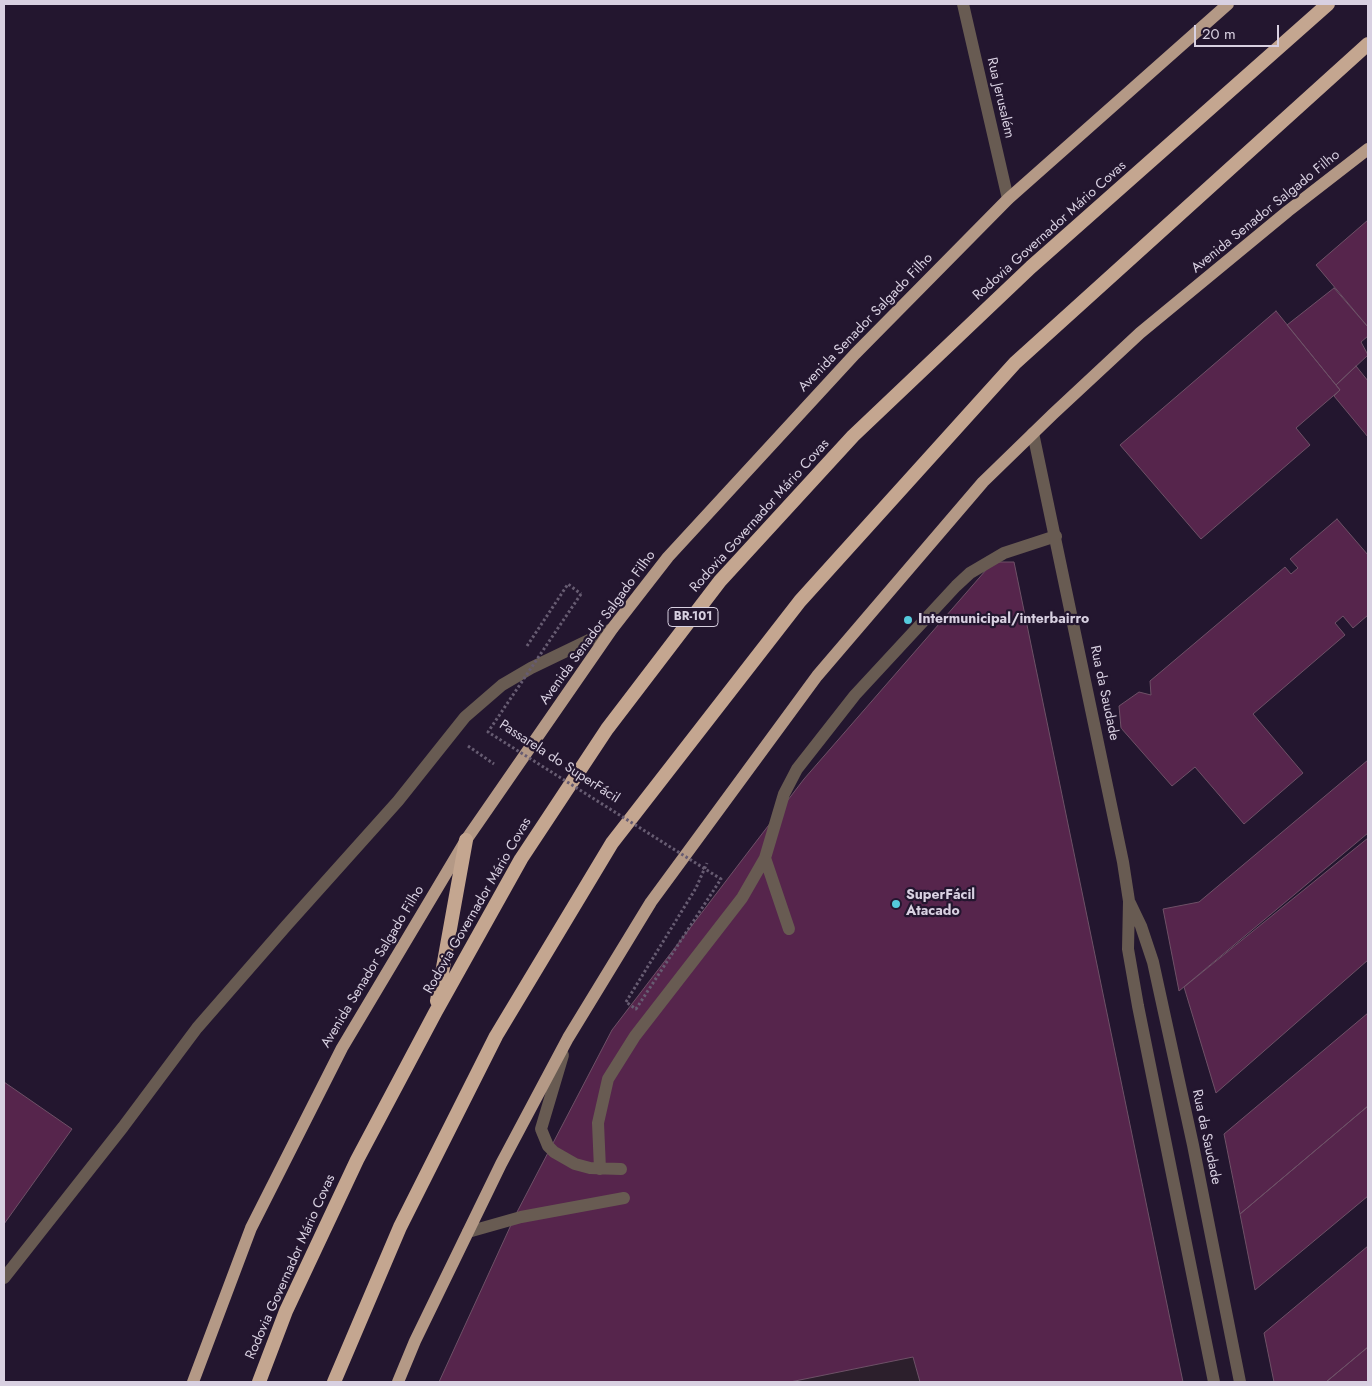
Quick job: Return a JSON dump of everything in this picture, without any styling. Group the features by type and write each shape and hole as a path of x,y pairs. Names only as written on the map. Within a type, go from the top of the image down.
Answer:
{"highway":[{"name":"Rodovia Governador Mário Covas","path":"258,1382 286,1311 357,1160 434,1013 532,843 607,729 720,581 860,430 1031,267 1328,4"},
{"path":"334,1382 400,1227 496,1036 612,843 800,601 1015,363 1368,44"},
{"path":"434,1013 466,840"}],"main road":[{"name":"Avenida Senador Salgado Filho","path":"193,1382 251,1228 342,1048 466,840 612,629 668,558 842,369 1008,200 1228,4"},
{"name":"Avenida Senador Salgado Filho","path":"398,1382 414,1341 500,1164 568,1038 651,902 817,676 983,482 1033,433 1140,334 1288,211 1368,148"}],"street":[{"name":"Rua Jerusalém","path":"962,4 1008,200"},
{"name":"Rua da Saudade","path":"1033,433 1056,536 1129,901 1127,939 1138,1006 1214,1382"},
{"path":"600,1169 598,1123 608,1079 635,1036 742,898 765,858 781,801 793,777 855,695 970,573 1004,554 1056,536"},
{"path":"4,1278 123,1127 197,1028 398,801 465,718 502,685 531,668 612,629"},
{"path":"765,858 789,928"},
{"name":"Rua da Saudade","path":"1129,901 1141,926 1153,962 1193,1145 1240,1382"},
{"path":"568,1038 541,1130 554,1152 575,1164 600,1169 621,1169"},
{"path":"468,1232 521,1217 624,1198"}],"path":[{"name":"Passarela do SuperFácil","path":"581,594 488,732 721,879 636,1008 626,1002 696,888 708,861"}],"shaded area":[{"path":"913,1357 920,1382 790,1382"}],"building":[{"path":"1368,220 1368,327 1316,265"},
{"path":"1334,288 1368,327 1368,336 1361,342 1368,355 1336,385 1287,325"},
{"path":"1276,311 1340,390 1296,428 1310,445 1201,539 1120,445"},
{"path":"1356,366 1368,381 1368,437 1334,396 1340,390 1336,385"},
{"path":"1337,519 1368,555 1368,615 1353,628 1343,616 1335,623 1345,635 1253,714 1303,773 1244,824 1195,767 1172,786 1121,728 1119,706 1139,692 1151,695 1150,681 1285,567 1291,574 1298,568 1290,559"},
{"name":"SuperFácil Atacado","path":"993,562 1014,562 1183,1382 920,1382 913,1357 790,1382 439,1382 516,1214 612,1030 804,779"},
{"path":"1368,760 1368,833 1179,991 1163,909 1199,902"},
{"path":"1368,838 1368,960 1216,1093 1184,987"},
{"path":"1368,1013 1368,1106 1240,1214 1224,1134"},
{"path":"4,1082 72,1129 4,1224"},
{"path":"1368,1106 1368,1196 1255,1290 1240,1214"},
{"path":"1368,1246 1368,1347 1326,1382 1274,1382 1264,1333"},
{"path":"1368,1347 1368,1382 1326,1382"}],"place":[{"name":"Intermunicipal/interbairro","path":"908,620"},
{"name":"SuperFácil Atacado","path":"896,904"}]}
